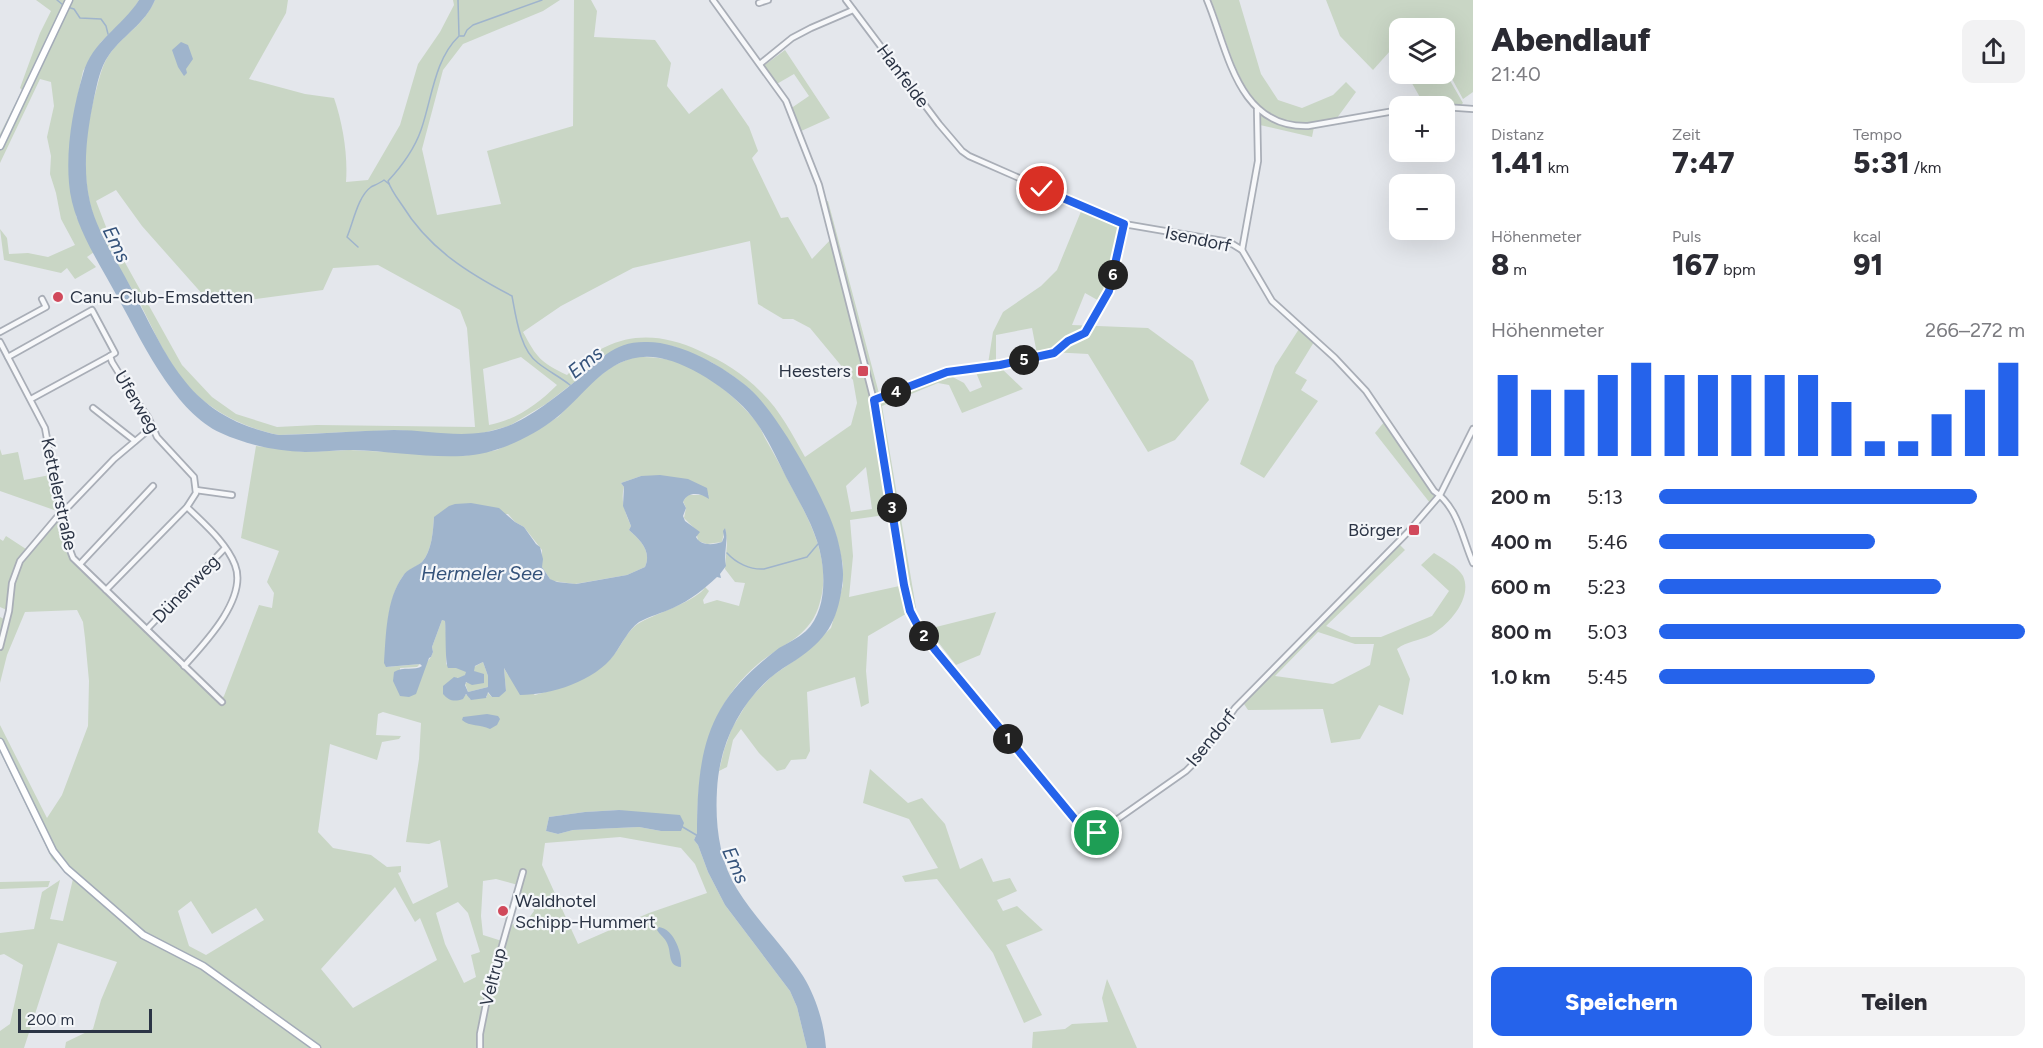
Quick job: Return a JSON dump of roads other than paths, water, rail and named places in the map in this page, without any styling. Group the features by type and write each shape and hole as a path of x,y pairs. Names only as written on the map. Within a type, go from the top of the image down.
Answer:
{"main road":[{"path":"0,146 69,0"},
{"path":"0,742 53,851 67,869 143,935 203,966 318,1048"}],"street":[{"name":"Isendorf","path":"714,0 786,101 819,185 874,400 904,585 914,621 943,660 1083,829 1090,834 1102,830 1185,771 1198,758 1235,708 1408,532 1440,495 1473,429"},
{"path":"759,3 768,0"},
{"name":"Hanfelde","path":"846,0 962,151"},
{"path":"1207,0 1226,58 1234,73 1257,109 1271,118 1296,126 1389,112"},
{"path":"760,64 792,38 853,10"},
{"path":"1455,108 1473,109"},
{"path":"1242,249 1258,161 1257,109"},
{"name":"Isendorf","path":"962,151 983,164 1124,224 1229,242 1242,249 1272,301 1335,358 1366,391 1434,491 1440,495 1457,520 1473,563"},
{"path":"874,400 947,372 1000,365 1054,353 1068,341 1085,333 1109,291 1124,224"},
{"path":"0,332 46,307 42,299"},
{"name":"Uferweg","path":"8,357 92,310 115,353 110,356 122,380 148,417 157,437 195,477 196,490"},
{"name":"Kettelerstraße","path":"0,342 45,428 68,547 80,564 222,702"},
{"path":"31,399 110,356"},
{"path":"93,408 135,441"},
{"path":"0,647 16,570 20,561 61,513 114,459 152,426"},
{"path":"80,564 153,486"},
{"path":"106,590 187,507 196,490 232,495"},
{"path":"184,666 215,629 232,599 237,584 235,566 225,548 187,507"},
{"name":"Dünenweg","path":"147,629 225,548"},
{"name":"Veltrup","path":"480,1048 486,999 523,872"}],"water":[{"path":"139,0 155,0 146,16 109,55 103,65 94,98 86,150 86,176 90,202 102,234 170,359 184,380 201,398 222,414 247,426 279,435 394,430 451,434 479,433 508,426 544,406 616,348 647,342 674,346 688,351 728,372 762,401 787,437 823,502 837,537 843,568 840,599 833,620 822,637 806,653 770,678 759,689 748,701 732,728 719,774 717,816 722,854 731,878 744,900 808,984 819,1010 826,1048 807,1048 797,1007 790,991 725,905 694,840 697,833 703,754 720,710 732,692 754,669 779,648 806,631 813,622 822,600 822,564 814,533 760,429 738,401 700,374 673,361 643,357 627,360 614,366 590,385 568,408 535,432 512,444 475,455 422,455 353,450 305,452 284,450 241,441 213,429 176,395 152,360 81,228 71,198 68,169 69,142 76,100 87,62 100,43"},
{"path":"181,42 188,45 193,59 184,76 172,50"},
{"name":"Hermeler See","path":"660,475 688,479 707,488 709,499 695,494 685,498 683,502 686,508 683,516 685,521 700,532 696,537 704,543 722,542 725,528 726,566 720,574 721,578 717,577 680,605 635,625 614,655 596,672 571,685 532,694 520,695 504,668 506,691 499,697 492,697 488,692 486,698 471,700 466,694 460,700 447,698 443,694 443,686 454,677 465,675 466,672 448,668 445,621 442,620 432,647 433,652 416,694 409,697 400,696 393,681 394,672 422,666 420,664 386,667 384,663 386,629 390,606 397,585 403,576 422,562 428,552 434,517 455,504 471,503 499,508 524,527 540,547 542,567 550,579 576,584 627,575 645,567 647,556 641,542 629,530 631,526 623,506 624,487 621,483 641,476","holes":["483,662 488,676 488,687 468,692 466,682 472,685 484,683 484,674 474,671 475,666"]},
{"path":"487,714 498,716 500,719 497,725 490,729 468,724 462,720 463,717"},
{"path":"619,810 680,815 684,823 681,831 661,831 639,827 573,830 558,834 546,831 549,817"},
{"path":"659,927 673,937 681,956 681,967 672,962 667,943 657,930"}],"waterway":[{"path":"57,0 63,5"},
{"name":"Ems","path":"458,0 459,36 444,56 439,68 415,144 403,164 388,181 394,194 424,235 465,269 512,296 515,314 527,350 538,363 570,385"},
{"path":"460,36 464,36 473,25 542,0"},
{"path":"67,7 74,9 80,18 101,19 108,34"},
{"path":"358,247 347,237 359,203 371,187 384,180 389,184"},
{"path":"727,553 744,565 764,569 807,557 818,544"},
{"path":"681,826 698,836"}],"place":[{"name":"Canu-Club-Emsdetten","path":"58,297"},
{"name":"Heesters","path":"863,371"},
{"name":"Börger","path":"1414,530"},
{"name":"Waldhotel Schipp-Hummert","path":"503,911"}]}
